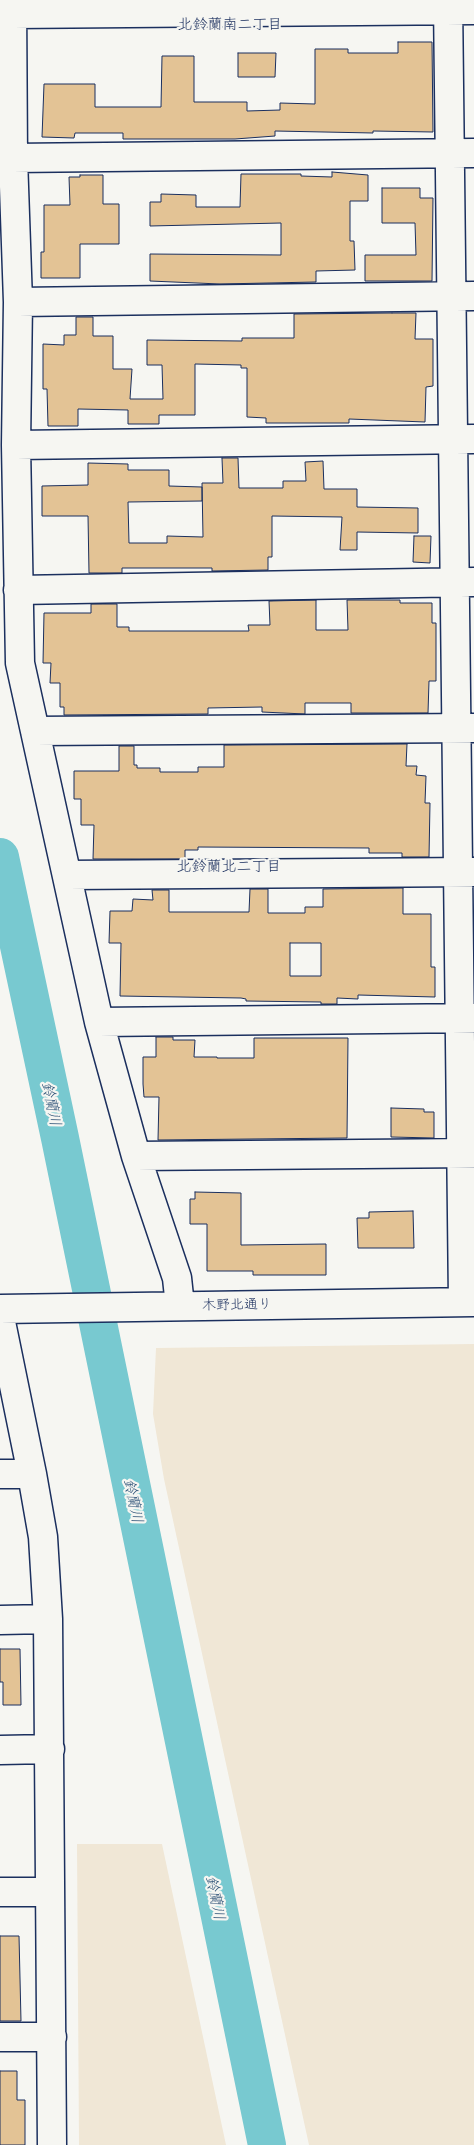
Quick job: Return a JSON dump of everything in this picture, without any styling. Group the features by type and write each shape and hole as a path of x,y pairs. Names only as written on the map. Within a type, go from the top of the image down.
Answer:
{"street":[{"path":"180,1306 177,1278 136,1156 99,1022 20,663 16,445 18,302 14,158 6,47 12,7 456,7 462,153 468,1302"},
{"path":"14,158 462,153"},
{"path":"18,302 463,296"},
{"path":"16,445 463,440"},
{"path":"18,590 464,582"},
{"path":"35,732 465,728"},
{"path":"68,875 466,872"},
{"path":"99,1022 467,1018"},
{"path":"136,1156 467,1153"},
{"name":"木野北通り","path":"0,1308 468,1302"},
{"path":"0,1317 43,1537 48,1619 50,1749 49,1892 52,2145"},
{"path":"0,1474 32,1474"},
{"path":"0,1620 48,1619"},
{"path":"0,1750 50,1749"},
{"path":"0,1892 49,1892"},
{"path":"0,2038 52,2037"}],"shaded area":[{"path":"474,1344 474,2145 309,2145 164,1479 153,1414 156,1348"},
{"path":"77,1844 162,1844 226,2145 79,2145"}],"building":[{"path":"398,42 432,42 433,132 275,131 275,136 235,139 123,139 123,133 75,133 74,138 42,137 44,84 95,84 95,107 161,107 162,56 194,56 194,102 247,102 247,111 280,110 280,103 315,104 315,49 348,49 348,53 398,53"},
{"path":"238,53 276,53 275,77 238,77"},
{"path":"332,172 368,175 368,201 350,201 350,241 354,241 355,270 316,271 316,282 220,284 150,281 150,254 281,255 281,223 150,226 150,202 161,202 161,194 196,195 196,207 240,207 241,174 301,174 301,176 332,177"},
{"path":"80,175 103,175 103,204 119,204 119,244 80,244 80,278 41,278 41,252 44,252 44,205 70,205 69,177 80,177"},
{"path":"382,188 420,188 420,198 433,198 432,281 365,281 365,255 416,255 415,223 382,223"},
{"path":"416,313 415,339 433,339 433,386 426,387 425,422 349,419 349,423 266,423 266,418 247,417 247,368 241,368 241,365 195,364 195,415 159,415 159,424 128,424 128,410 78,409 78,426 48,426 47,389 43,389 43,344 64,345 64,335 76,335 76,317 93,317 93,336 113,336 113,369 132,369 130,399 163,399 162,365 147,365 147,340 242,341 242,338 294,338 294,314"},
{"path":"222,458 238,458 239,488 283,488 283,481 306,481 305,462 323,461 324,489 357,489 357,507 418,508 418,533 357,532 357,550 340,550 342,517 272,516 272,557 268,557 268,570 212,571 212,568 122,568 122,573 89,573 88,516 42,516 42,486 88,485 88,463 128,464 128,470 169,470 169,486 202,487 202,501 128,502 129,543 167,543 167,536 203,537 202,483 223,483"},
{"path":"414,536 431,536 430,563 413,562"},
{"path":"316,600 316,630 348,630 347,600 400,600 400,603 432,603 432,623 436,623 436,681 429,681 428,713 351,713 351,703 305,703 305,714 262,712 262,707 208,708 208,714 64,715 64,707 60,707 60,683 50,683 51,663 43,663 44,613 91,613 91,604 117,604 117,627 129,627 129,631 249,631 248,625 270,625 269,601"},
{"path":"407,744 406,766 417,766 416,775 426,776 425,803 430,803 429,857 402,857 402,853 369,853 369,848 198,847 198,850 185,850 185,859 93,859 94,825 81,825 81,799 74,799 74,771 119,771 119,746 134,746 134,765 137,765 137,768 160,768 160,772 198,772 198,767 224,767 224,745"},
{"path":"403,888 403,914 431,914 431,967 435,967 435,997 358,995 358,999 337,998 337,1004 321,1004 321,1002 246,1001 246,999 241,998 120,996 121,943 109,943 110,911 132,911 133,899 153,900 152,890 169,890 169,912 249,912 250,889 268,889 268,913 305,913 305,907 323,907 323,889","holes":["290,943 321,943 321,976 290,976"]},
{"path":"156,1037 173,1037 173,1040 195,1040 194,1057 217,1058 254,1058 254,1038 348,1038 347,1138 158,1140 159,1097 144,1097 143,1084 143,1057 156,1057"},
{"path":"391,1108 424,1109 424,1112 434,1112 434,1138 391,1137"},
{"path":"195,1192 241,1193 241,1245 326,1244 326,1275 253,1275 253,1271 207,1271 207,1224 190,1224 190,1199 195,1199"},
{"path":"413,1211 414,1248 358,1248 357,1218 369,1218 369,1212"},
{"path":"0,1649 20,1649 21,1705 3,1705 3,1682 0,1682"},
{"path":"0,1936 19,1936 21,2021 0,2021"},
{"path":"0,2071 17,2071 17,2100 25,2100 25,2145 0,2145"}],"waterway":[{"name":"鈴蘭川","path":"0,857 60,1138 267,2145"}],"district":[{"name":"北鈴蘭南二丁目","path":"230,25"},
{"name":"北鈴蘭北二丁目","path":"229,867"}]}
